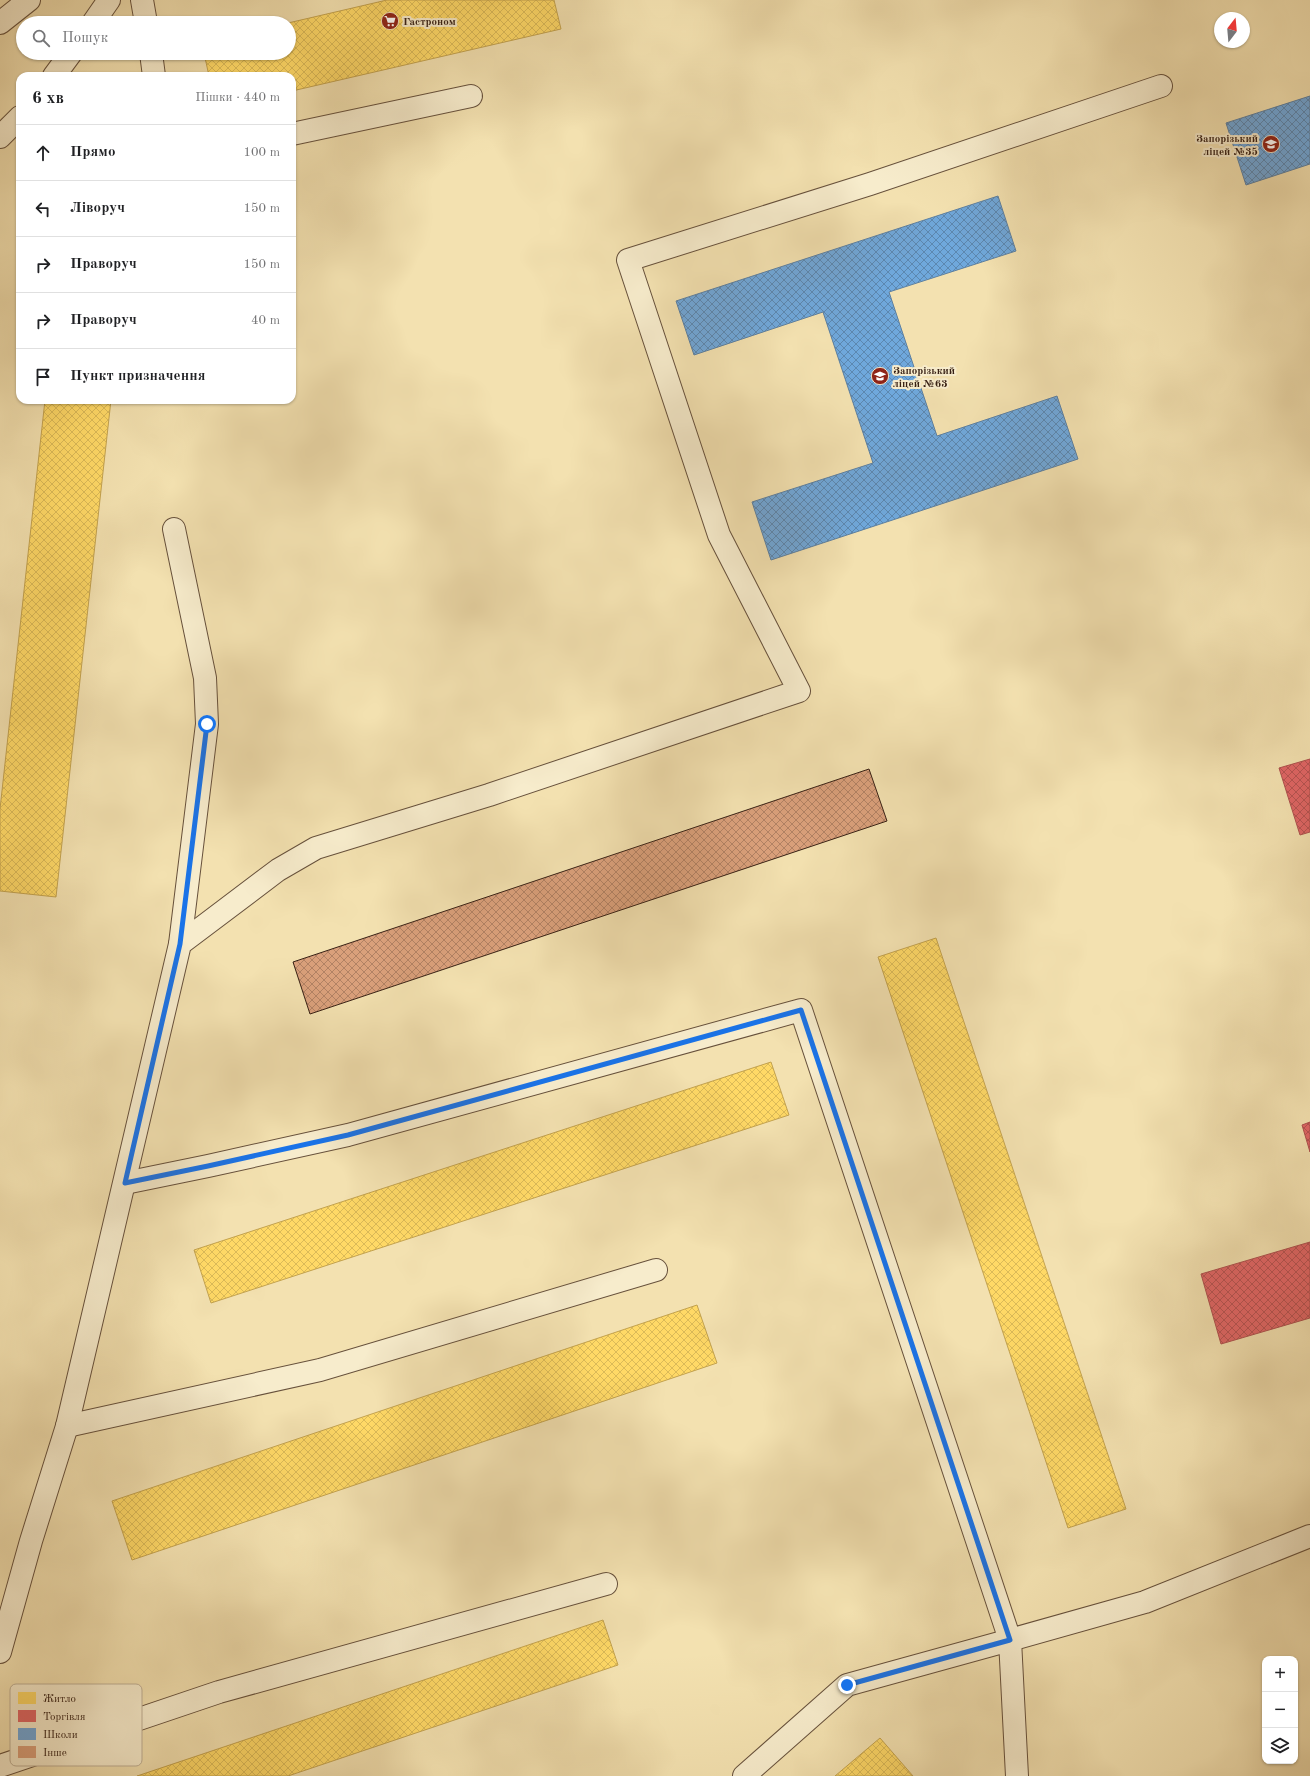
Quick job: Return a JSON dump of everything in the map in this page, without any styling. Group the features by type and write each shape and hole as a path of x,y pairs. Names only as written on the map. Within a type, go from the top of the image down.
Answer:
{"street":[{"path":"0,23 29,0"},
{"path":"98,16 109,0"},
{"path":"142,0 145,16"},
{"path":"57,72 66,60"},
{"path":"152,60 153,72"},
{"path":"180,944 278,870 316,848 489,795 799,691 719,535 628,260 870,184 1161,86"},
{"path":"296,133 471,96"},
{"path":"0,137 16,121"},
{"path":"0,1652 31,1541 66,1426 125,1183 180,944 207,724 205,678 174,529"},
{"path":"125,1183 348,1135 801,1010 1010,1640 1017,1776"},
{"path":"66,1426 320,1370 656,1270"},
{"path":"744,1776 847,1685 1145,1602 1310,1536"},
{"path":"142,1718 219,1692 606,1584"},
{"path":"0,1766 10,1763"}],"building: Житло":[{"path":"387,0 554,0 561,29 296,90 296,72 208,72 206,60 296,60 296,21"},
{"path":"45,404 111,404 56,897 0,891 0,809"},
{"path":"936,938 1126,1509 1068,1528 878,957"},
{"path":"771,1062 789,1115 211,1303 194,1250"},
{"path":"697,1305 717,1363 132,1560 112,1501"},
{"path":"603,1620 618,1665 288,1776 137,1776"},
{"path":"880,1738 913,1776 835,1776"}],"building: Торгівля":[{"path":"1310,759 1310,832 1300,835 1279,768"},
{"path":"1310,1122 1310,1152 1302,1125"},
{"path":"1310,1242 1310,1318 1221,1344 1201,1274"}],"building: Школи":[{"name":"Запорізький ліцей №35","path":"1310,96 1310,164 1246,185 1226,123"},
{"name":"Запорізький ліцей №63","path":"998,196 1016,251 889,292 937,436 1057,396 1078,459 771,560 752,502 873,463 823,312 694,355 676,301"}],"building: Інше":[{"path":"869,769 887,821 310,1014 293,962"}],"place":[{"name":"Гастроном","path":"390,21"},
{"name":"Запорізький ліцей №35","path":"1271,144"},
{"name":"Запорізький ліцей №63","path":"880,376"}],"route":[{"path":"207,724 180,944 125,1183 348,1135 801,1010 1010,1640 847,1685"}]}
